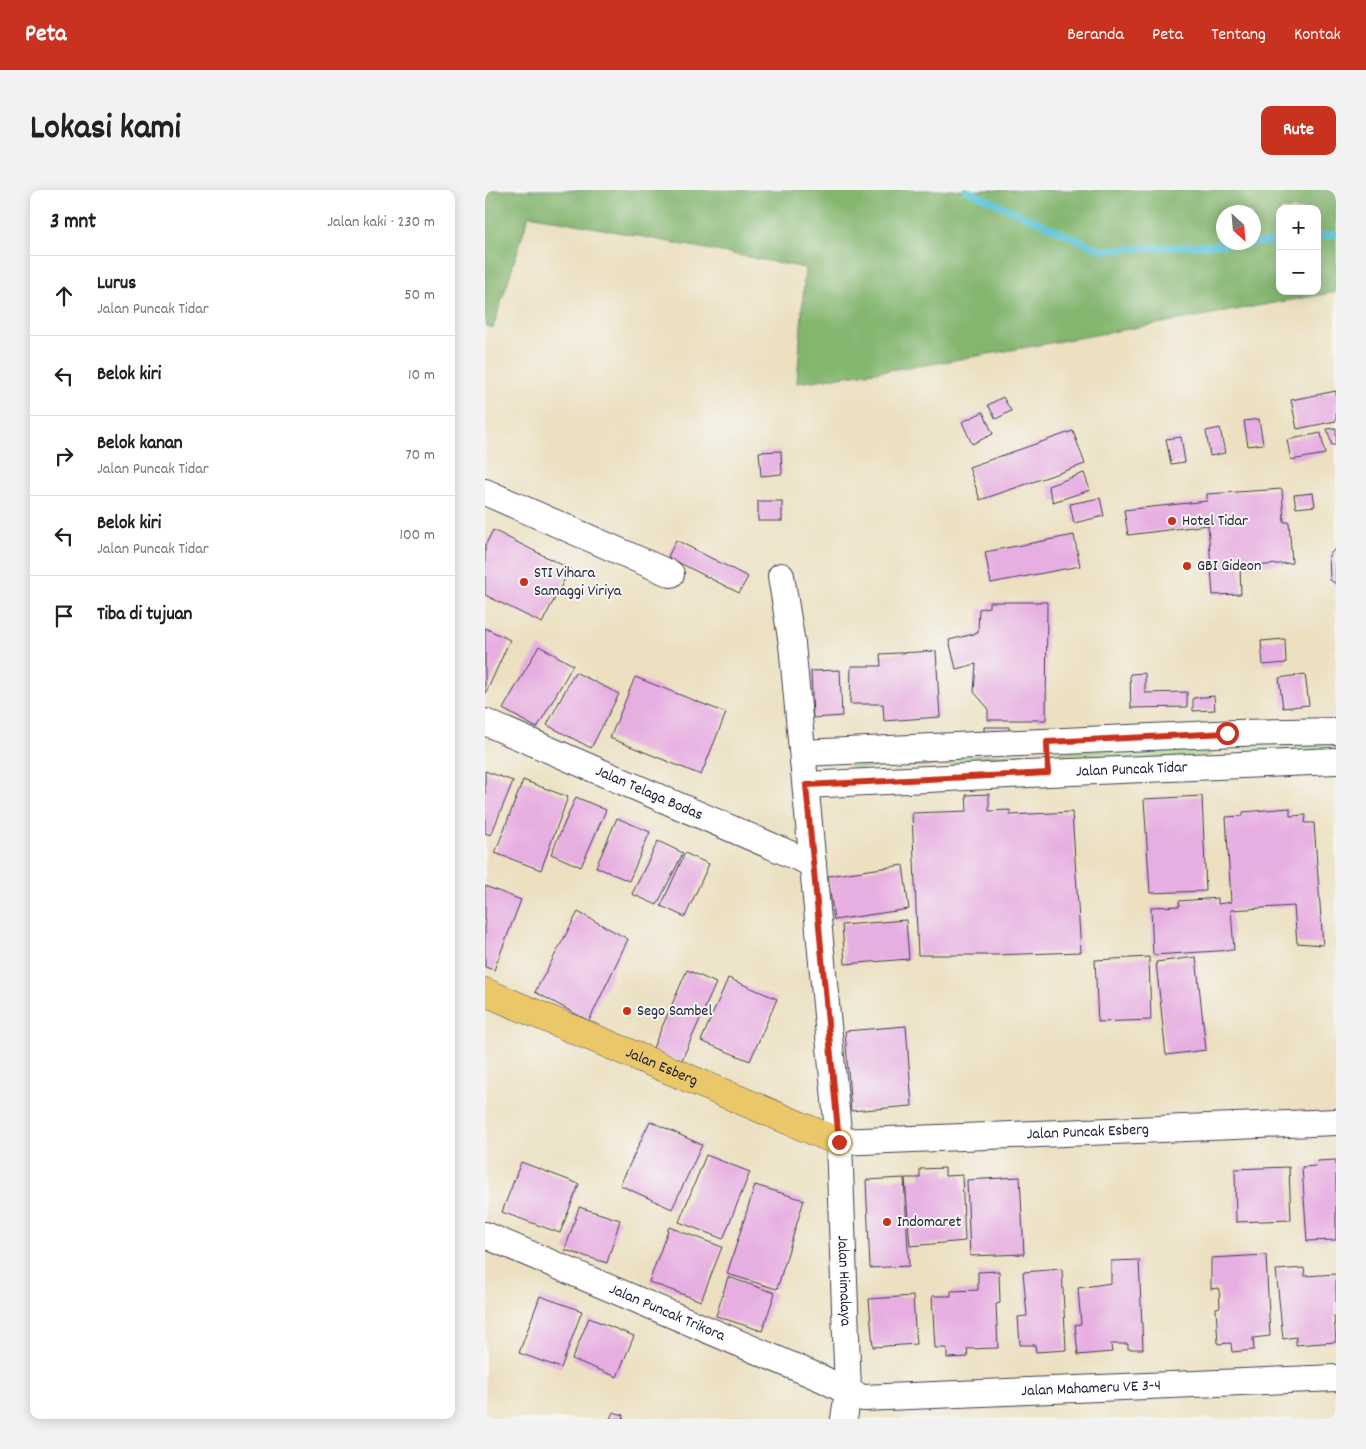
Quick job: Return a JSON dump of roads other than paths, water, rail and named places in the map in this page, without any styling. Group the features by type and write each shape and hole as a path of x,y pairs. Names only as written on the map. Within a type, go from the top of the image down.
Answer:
{"main road":[{"name":"Jalan Esberg","path":"485,992 839,1142"}],"street":[{"path":"485,492 671,574"},
{"path":"781,576 792,644 839,1142"},
{"name":"Jalan Telaga Bodas","path":"485,722 813,864"},
{"name":"Jalan Puncak Tidar","path":"803,753 1227,733 1336,731"},
{"path":"1227,733 1229,765"},
{"path":"1047,742 1048,773"},
{"name":"Jalan Puncak Tidar","path":"806,785 1336,761"},
{"name":"Jalan Puncak Esberg","path":"839,1142 1336,1122"},
{"name":"Jalan Himalaya","path":"839,1142 848,1392 845,1419"},
{"name":"Jalan Puncak Trikora","path":"485,1235 823,1379 848,1392"},
{"name":"Jalan Mahameru VE 3-4","path":"848,1392 863,1398 1336,1378"}],"waterway":[{"path":"966,190 1101,250 1276,242"},
{"path":"1321,236 1336,234"}],"place":[{"name":"Hotel Tidar","path":"1172,521"},
{"name":"GBI Gideon","path":"1187,566"},
{"name":"STI Vihara Samaggi Viriya","path":"524,582"},
{"name":"Sego Sambel","path":"627,1011"},
{"name":"Indomaret","path":"887,1222"}]}
